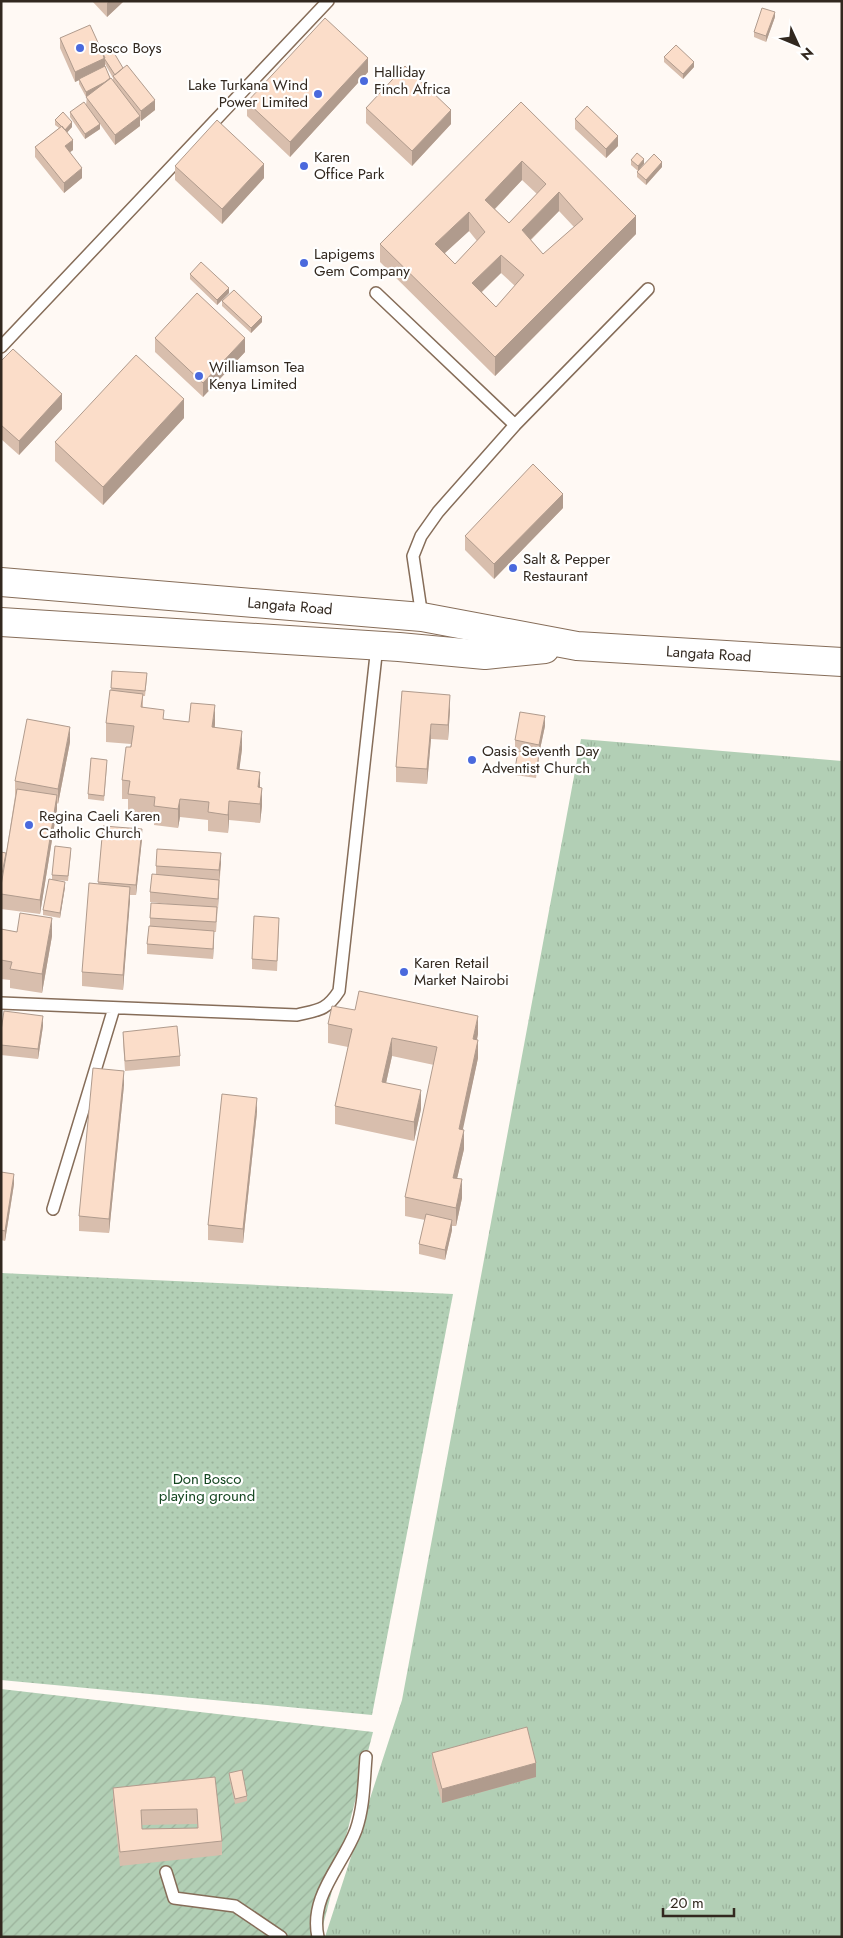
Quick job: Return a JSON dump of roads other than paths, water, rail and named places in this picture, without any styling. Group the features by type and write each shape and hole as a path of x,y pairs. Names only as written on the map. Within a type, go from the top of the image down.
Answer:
{"main road":[{"name":"Langata Road","path":"1,582 422,617 577,646 842,662"},
{"name":"Langata Road","path":"1,622 377,646 485,655 577,646"}],"lane":[{"path":"1,348 328,1"},
{"path":"422,617 413,556 421,536 438,512 514,424 648,289"},
{"path":"376,293 514,424"},
{"path":"1,1004 297,1015 331,1004 339,991 377,646"},
{"path":"53,1209 114,1008"},
{"path":"318,1937 317,1915 321,1899 329,1879 348,1850 357,1828 362,1802 366,1757"},
{"path":"166,1872 174,1898 235,1906 281,1937"}],"place":[{"name":"Bosco Boys","path":"80,48"},
{"name":"Halliday Finch Africa","path":"364,81"},
{"name":"Lake Turkana Wind Power Limited","path":"318,94"},
{"name":"Karen Office Park","path":"304,166"},
{"name":"Lapigems Gem Company","path":"304,263"},
{"name":"Williamson Tea Kenya Limited","path":"199,376"},
{"name":"Salt & Pepper Restaurant","path":"513,568"},
{"name":"Oasis Seventh Day Adventist Church","path":"472,760"},
{"name":"Regina Caeli Karen Catholic Church","path":"29,825"},
{"name":"Karen Retail Market Nairobi","path":"404,972"}],"park label":[{"name":"Don Bosco playing ground","path":"207,1488"}]}
